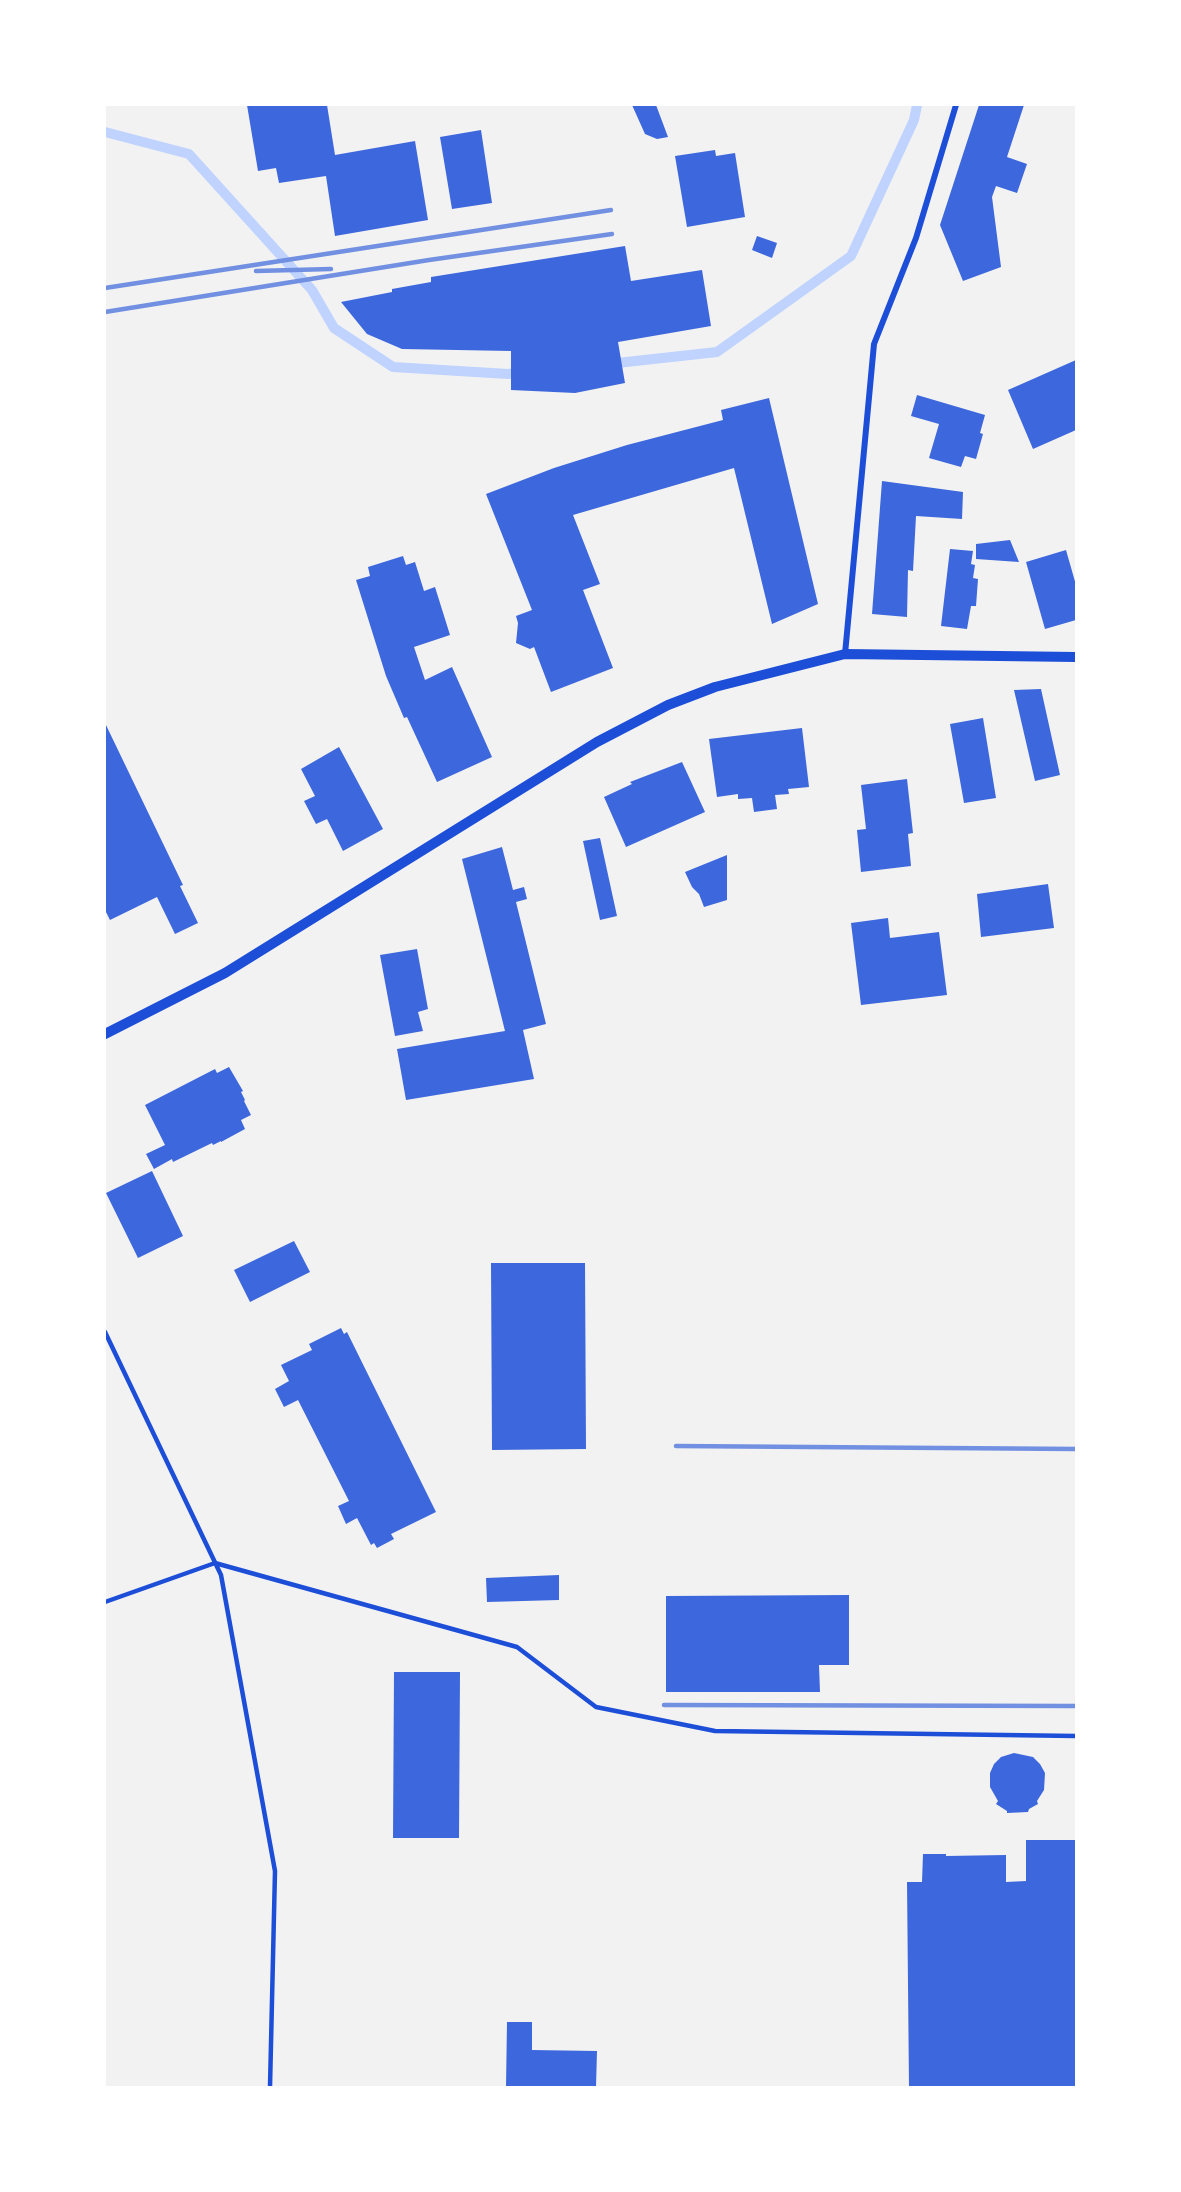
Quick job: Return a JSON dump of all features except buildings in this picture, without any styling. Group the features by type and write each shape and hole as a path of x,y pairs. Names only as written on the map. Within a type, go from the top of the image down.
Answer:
{"street":[{"path":"845,654 874,344 916,238 956,105"},
{"path":"105,1034 225,973 597,741 668,705 715,687 845,654 1076,657"}],"lane":[{"path":"105,1332 221,1575 275,1871 270,2087"},
{"path":"105,1602 215,1563 516,1647 596,1707 715,1731 1076,1736"}],"waterway":[{"path":"608,364 717,352 851,256 914,120 917,105"},
{"path":"105,132 189,154 312,290 334,328 393,367 508,374 524,372"}],"railway":[{"path":"105,288 611,210"},
{"path":"105,312 429,260 612,234"},
{"path":"256,271 331,269"},
{"path":"676,1446 1076,1449"},
{"path":"664,1705 1076,1706"}]}
